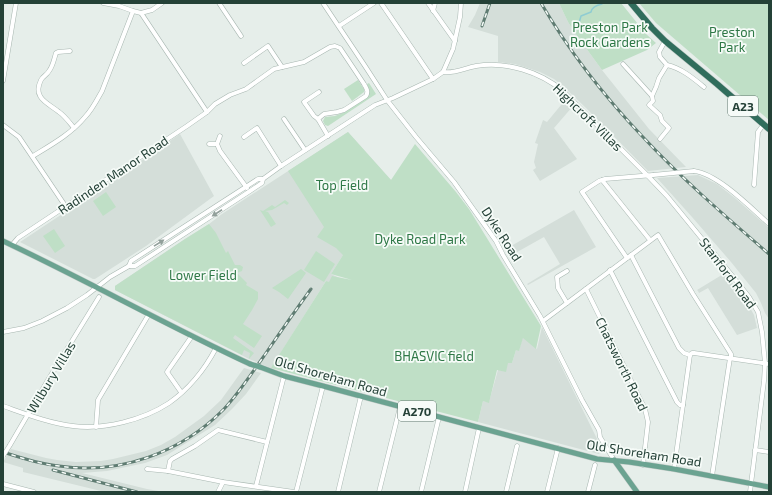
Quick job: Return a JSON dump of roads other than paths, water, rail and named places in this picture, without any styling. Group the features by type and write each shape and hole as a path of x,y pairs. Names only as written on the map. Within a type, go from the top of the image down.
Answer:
{"highway":[{"name":"A23","path":"631,3 665,41 769,129"}],"main road":[{"name":"Old Shoreham Road","path":"3,241 216,348 250,364 284,376 558,448 604,454 614,460 674,469 769,487"},
{"name":"Dyke Road","path":"614,460 637,492"}],"street":[{"path":"3,81 16,3"},
{"path":"102,3 119,4 141,13 152,10 162,3"},
{"path":"219,3 241,36"},
{"name":"Dyke Road","path":"323,3 387,100 460,189 496,241 542,321 599,430 604,454 614,460"},
{"path":"339,26 374,3"},
{"path":"381,3 433,79"},
{"path":"428,3 455,41"},
{"path":"433,11 435,3"},
{"path":"443,72 451,56 455,41 460,18 461,3"},
{"path":"33,156 62,138 74,128 86,117 97,102 133,11"},
{"path":"141,13 207,112"},
{"path":"665,41 659,52 660,57 667,65 675,67 704,87"},
{"path":"244,63 268,46 282,67"},
{"name":"Radinden Manor Road","path":"12,245 18,238 207,112 215,104 230,95 242,91 274,69 304,62 332,46 336,46 340,48 366,88 367,94 344,110 324,114 318,119"},
{"path":"51,50 56,53 70,51"},
{"path":"56,53 50,70 42,78 38,87 38,93 42,99 60,113 74,128"},
{"path":"623,64 652,96"},
{"name":"Highcroft Villas","path":"263,179 375,105 433,79 443,72 449,73 475,66 495,65 535,74 557,86 647,175"},
{"path":"660,139 669,128 662,121 660,115 649,105 653,101 652,96 659,78 667,65"},
{"path":"318,92 304,102 318,119 328,136"},
{"path":"284,119 305,150"},
{"path":"754,185 758,132 764,124"},
{"path":"3,125 19,137 66,206"},
{"path":"244,137 257,128 281,166"},
{"path":"220,136 217,144 220,151 250,191"},
{"path":"209,144 217,144"},
{"path":"626,258 582,192 602,180 609,178 698,171 721,182 769,224"},
{"name":"Stanford Road","path":"647,175 730,273 758,312 767,363 750,492"},
{"path":"129,266 131,261 246,186 258,179 263,179"},
{"path":"3,332 24,328 42,321 67,308 98,288 110,278 129,266 135,266 250,191 262,183 263,179"},
{"path":"602,180 650,240"},
{"path":"542,321 658,235 731,354 712,476"},
{"path":"631,255 679,348 684,353 690,355 694,353 767,363"},
{"path":"610,270 678,404 683,405"},
{"path":"567,271 557,277 558,288 567,303"},
{"name":"Chatsworth Road","path":"586,289 646,409 648,422 643,465"},
{"name":"Wilbury Villas","path":"3,456 99,297"},
{"path":"96,427 98,400 150,314"},
{"path":"181,392 167,372 192,336"},
{"path":"3,406 45,420 72,426 96,427 138,418 170,402 202,371 216,348"},
{"path":"674,469 690,355"},
{"path":"256,486 284,376"},
{"path":"147,469 168,471 223,482 295,492 323,386"},
{"path":"338,492 361,396"},
{"path":"379,492 400,407"},
{"path":"421,492 439,417"},
{"path":"465,492 479,428"},
{"path":"168,471 170,461 172,459 195,446 218,430 267,442"},
{"path":"506,492 517,446"},
{"path":"548,492 558,448"},
{"path":"755,450 769,452"},
{"path":"588,492 595,465"},
{"path":"218,492 223,482"},
{"path":"3,484 23,491 34,492"}],"waterway":[{"path":"579,23 581,16 591,12 595,6 602,4"}],"railway":[{"path":"482,26 490,3"},
{"path":"541,3 575,56 628,121 688,182 769,254"},
{"path":"3,452 45,464 82,468 126,464 169,449 189,438 224,409 245,383 311,289"},
{"path":"53,470 137,492"}],"park label":[{"name":"Preston Park Rock Gardens","path":"610,34"},
{"name":"Preston Park","path":"732,40"},
{"name":"Top Field","path":"342,185"},
{"name":"Dyke Road Park","path":"420,239"},
{"name":"Lower Field","path":"203,275"},
{"name":"BHASVIC field","path":"434,356"}]}
